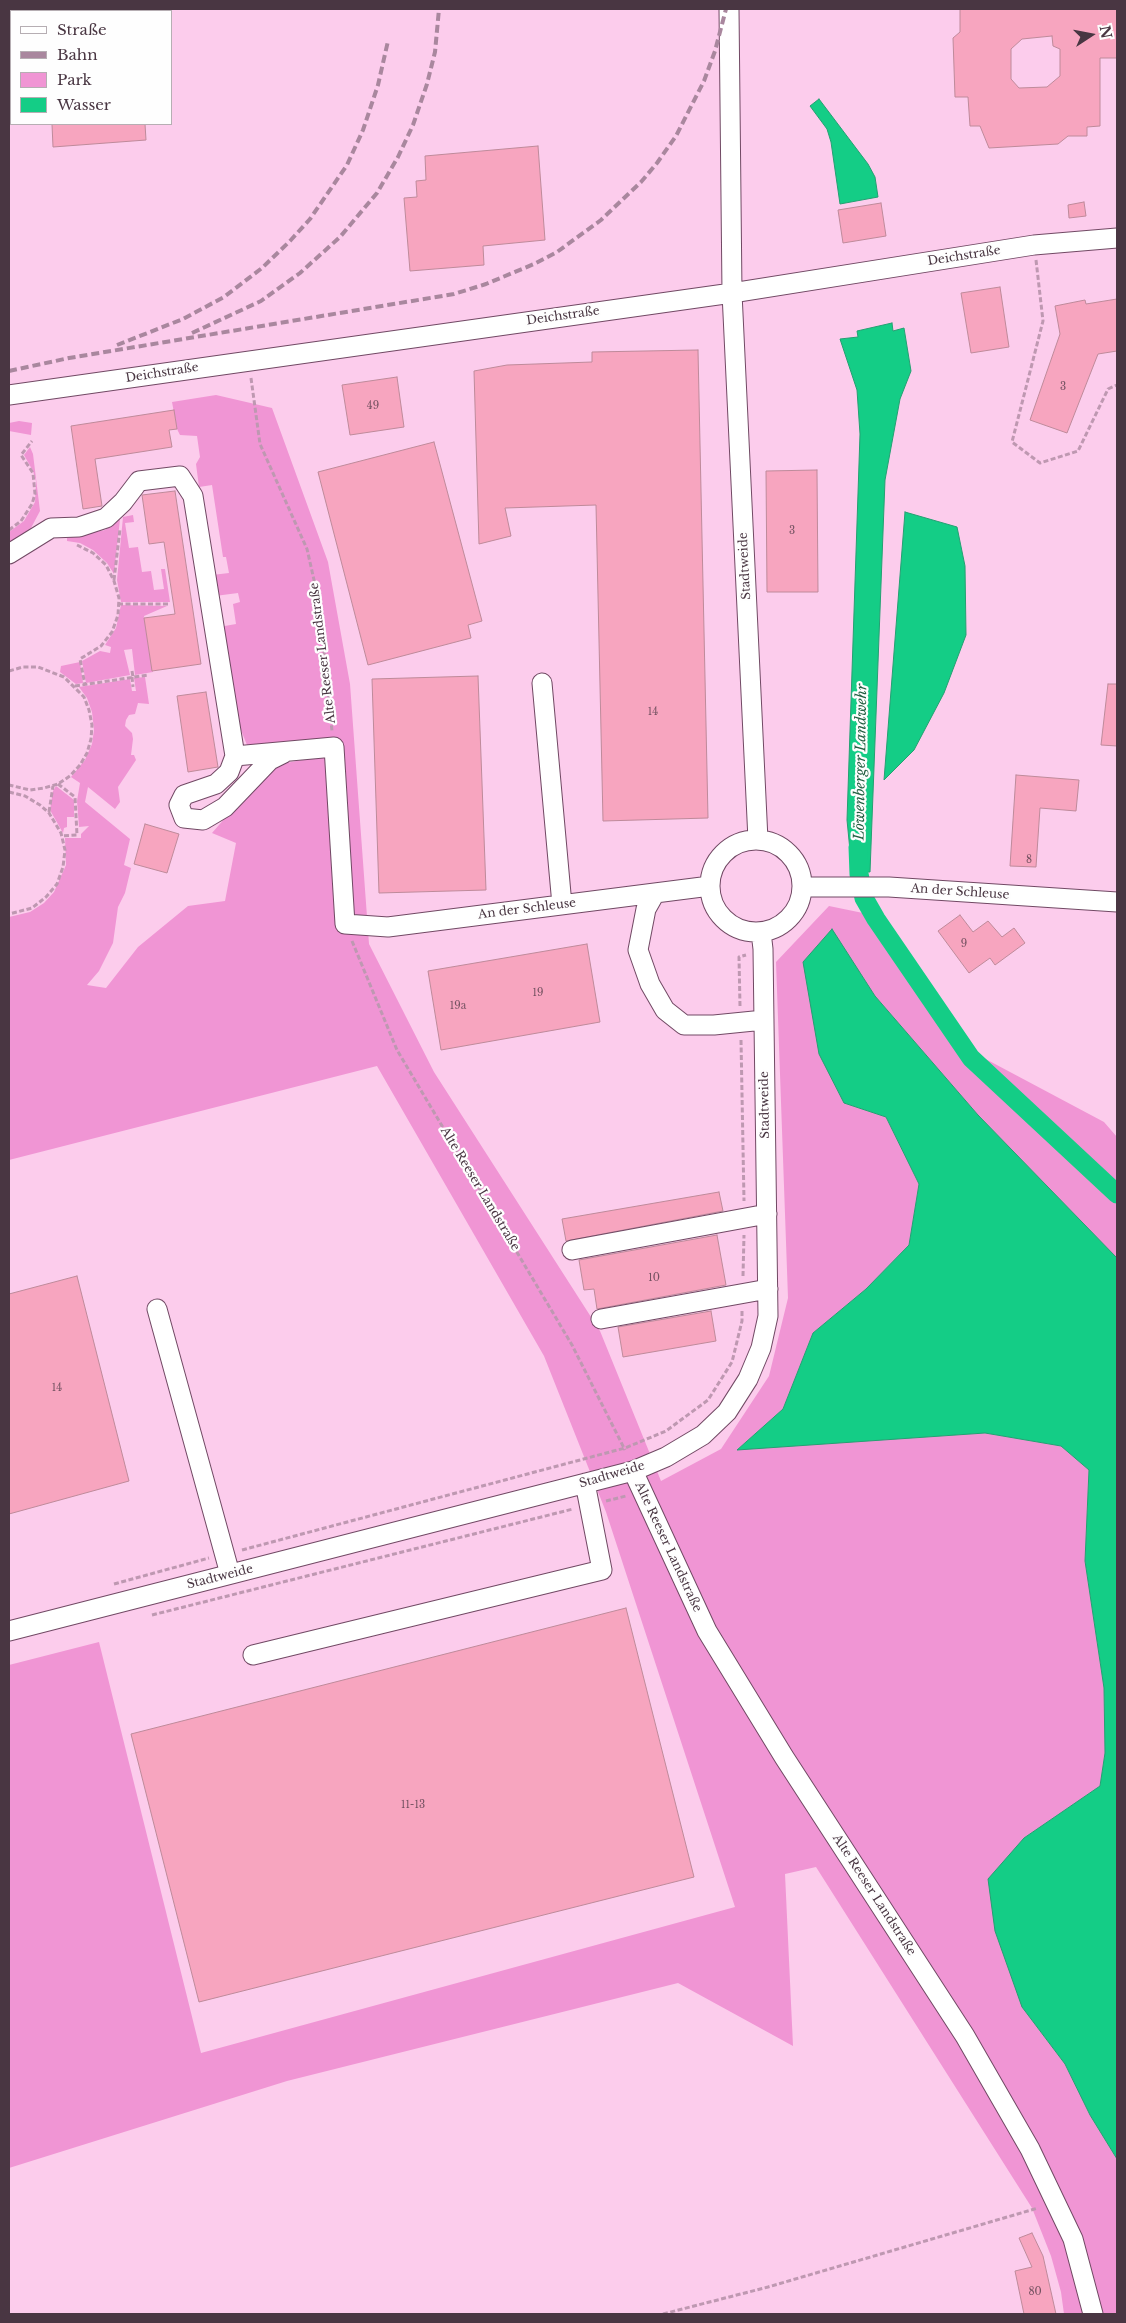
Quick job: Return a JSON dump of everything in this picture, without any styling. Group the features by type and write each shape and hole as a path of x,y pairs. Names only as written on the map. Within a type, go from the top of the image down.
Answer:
{"street":[{"name":"Stadtweide","path":"729,9 732,293 758,840"},
{"name":"Deichstraße","path":"9,395 732,293 1034,245 1117,238"},
{"path":"9,554 51,528 79,527 106,518 120,506 139,481 180,476 194,496 235,756 229,772 216,784 184,795 180,804 184,818 203,820 225,807 270,760 297,750"},
{"path":"542,683 562,905"},
{"path":"235,756 334,747 345,924"},
{"path":"758,840 772,842 785,849 801,873 803,887 801,900 795,912 786,922 774,929 762,941 748,932 736,928 725,920 716,910 710,886 712,871 719,858 730,848 744,841 758,840"},
{"name":"An der Schleuse","path":"345,924 388,927 710,886"},
{"name":"An der Schleuse","path":"803,887 888,887 1117,902"},
{"path":"655,893 646,909 638,950 650,984 665,1010 684,1025 764,1020"},
{"name":"Stadtweide","path":"9,1631 633,1471 666,1457 703,1434 727,1412 748,1378 761,1348 768,1316 762,941"},
{"path":"572,1250 767,1214"},
{"path":"601,1319 768,1290"},
{"path":"157,1309 230,1574"},
{"name":"Alte Reeser Landstraße","path":"633,1471 641,1492 707,1631 784,1757 965,2036 1030,2149 1073,2239 1093,2314"},
{"path":"253,1655 602,1570 585,1483"}],"path":[{"path":"1034,245 1043,321 1012,442 1040,463 1078,451 1108,389 1117,385"},
{"name":"Alte Reeser Landstraße","path":"249,360 260,444 307,549 319,602 334,747"},
{"path":"9,530 21,521 32,504 35,483 28,463 21,455 32,441"},
{"path":"114,581 122,518 120,506"},
{"path":"68,544 77,545 93,553 106,565 114,581 118,604 118,616 112,632 101,646 80,660 85,684"},
{"path":"118,604 170,604"},
{"path":"9,671 24,667 38,667 64,676 84,697 90,710 92,725 91,739 80,765 58,784 30,790 9,785"},
{"path":"132,671 133,687"},
{"path":"75,686 148,675"},
{"path":"58,784 75,797 77,835 62,836"},
{"path":"49,813 53,785"},
{"path":"9,792 25,796 49,813 62,836 65,850 63,867 57,884 46,897 32,908 9,914"},
{"name":"Alte Reeser Landstraße","path":"345,924 397,1050 572,1345 625,1448 633,1471"},
{"path":"112,1584 625,1448 666,1431 708,1400 732,1362 742,1321 744,1219 739,957 762,941"},
{"path":"144,1617 641,1492"},
{"path":"663,2314 768,2287 1056,2203"}],"green space":[{"path":"216,395 272,408 328,562 350,684 369,944 434,1072 600,1331 661,1481 721,1449 769,1376 788,1298 776,962 829,906 863,913 948,1039 1104,1122 1117,1137 1117,1258 978,1115 875,996 831,929 844,1103 886,1117 919,1184 909,1245 866,1289 813,1333 783,1409 738,1449 985,1433 1061,1446 1089,1470 1085,1561 1104,1688 1105,1753 1100,1786 1024,1838 1022,2007 1065,2064 1090,2115 1117,2159 1117,2314 1064,2314 1061,2292 1051,2256 1032,2208 816,1867 785,1874 793,2046 678,1983 287,2081 9,2168 9,1665 99,1642 201,2053 735,1907 606,1512 544,1356 377,1066 9,1160 9,917 30,912 44,903 54,892 66,865 65,838 81,838 81,834 89,826 79,827 77,801 80,783 71,777 85,760 92,744 94,730 92,712 87,698 79,687 130,679 132,691 136,691 134,678 145,677 149,704 138,703 135,714 129,715 126,720 125,726 132,733 133,739 131,755 134,755 136,760 118,787 120,802 115,809 88,787 85,802 130,839 124,865 131,868 125,893 118,907 113,943 99,971 87,985 106,988 138,947 188,906 225,901 236,843 212,833 253,786 276,765 307,759 306,749 289,742 247,745 239,725 219,627 236,624 233,604 240,602 238,593 215,596 212,575 229,573 226,557 223,557 212,485 199,487 196,464 200,457 197,436 180,435 177,429 172,402"},
{"path":"19,421 32,423 31,435 9,431 9,423"},
{"path":"30,447 33,454 40,511 31,528 9,545 9,532 24,521 35,502 36,481 24,455"},
{"path":"133,515 134,522 125,523 129,548 138,547 142,572 151,571 154,590 164,589 161,569 165,569 170,602 121,602 117,580 123,517"},
{"path":"120,519 114,574 107,563 93,550 80,543 67,541 67,538 105,530"},
{"path":"121,605 167,606 144,616 153,672 135,675 132,649 124,650 130,675 86,683 82,661 100,651 110,653 111,647 105,645 116,628"},
{"path":"80,662 83,683 76,684 60,672 61,666"},
{"path":"56,786 74,800 74,817 67,817 67,827 64,828 63,833 50,810 53,791"}],"water":[{"path":"819,99 868,164 875,177 878,197 840,204 831,142 827,129 810,106"},
{"path":"892,323 893,331 904,328 911,371 900,399 885,480 870,872 852,871 847,820 860,434 857,390 840,339 858,337 857,331"},
{"path":"905,512 957,527 965,566 966,635 944,693 914,750 884,780"},
{"path":"832,929 875,996 978,1115 1117,1258 1117,2159 1090,2115 1065,2064 1022,2007 995,1931 988,1879 1024,1838 1100,1786 1105,1753 1104,1688 1085,1561 1089,1470 1061,1446 985,1433 737,1450 783,1409 813,1333 866,1289 909,1245 919,1184 886,1117 844,1103 819,1054 803,962"}],"building":[{"path":"960,9 1117,9 1117,58 1100,58 1100,126 1087,127 1087,136 1068,136 1058,144 989,148 980,126 970,126 968,97 955,97 953,38 960,32","holes":["1052,36 1053,46 1060,49 1060,76 1047,87 1019,88 1011,79 1011,49 1022,39"]},
{"path":"52,125 145,125 146,140 53,147"},
{"path":"538,146 545,240 483,246 484,265 410,271 404,198 417,197 416,181 426,180 425,156"},
{"path":"1084,202 1086,216 1069,218 1068,205"},
{"path":"881,203 886,236 843,243 838,210"},
{"path":"1000,287 1009,347 971,353 961,293"},
{"path":"1117,299 1117,351 1098,354 1067,433 1030,420 1060,334 1055,306 1085,300 1086,304"},
{"path":"698,350 708,818 603,821 596,505 505,508 511,536 479,544 474,371 507,365 592,362 592,352"},
{"path":"397,377 404,427 350,435 342,385"},
{"path":"174,410 177,429 169,430 172,447 95,459 102,506 83,509 71,426"},
{"path":"434,442 482,621 468,625 471,638 368,665 318,472"},
{"path":"817,470 818,592 767,592 766,471"},
{"path":"175,491 201,664 152,671 144,618 175,614 164,542 149,544 142,495"},
{"path":"478,676 486,890 379,893 372,679"},
{"path":"1108,684 1117,684 1117,746 1101,745"},
{"path":"206,692 218,767 188,772 177,696"},
{"path":"1016,775 1079,780 1076,811 1040,808 1036,867 1010,866"},
{"path":"145,824 179,834 167,873 134,864"},
{"path":"960,915 973,932 988,921 1002,937 1014,928 1025,943 995,965 990,958 969,973 938,931"},
{"path":"587,944 600,1022 441,1050 428,971"},
{"path":"719,1192 723,1211 566,1241 562,1219"},
{"path":"717,1235 726,1285 597,1309 594,1289 584,1290 579,1260"},
{"path":"77,1276 129,1481 9,1514 9,1294"},
{"path":"711,1311 716,1341 623,1357 618,1327"},
{"path":"626,1608 694,1877 199,2002 131,1734"},
{"path":"1032,2233 1043,2256 1056,2314 1024,2314 1015,2271 1032,2267 1019,2238"}],"waterway":[{"name":"Löwenberger Landwehr","path":"858,847 859,874 864,898 876,919 971,1058 1117,1194"}],"railway":[{"path":"192,333 261,301 300,273 340,237 377,193 398,157 413,125 427,84 435,52 439,9"},
{"path":"9,371 69,358 454,294 486,284 534,264 557,252 601,220 641,182 657,163 676,136 704,81 715,51 726,9"},
{"path":"117,345 183,319 224,297 262,268 310,219 347,165 363,130 378,85 388,41"}]}
